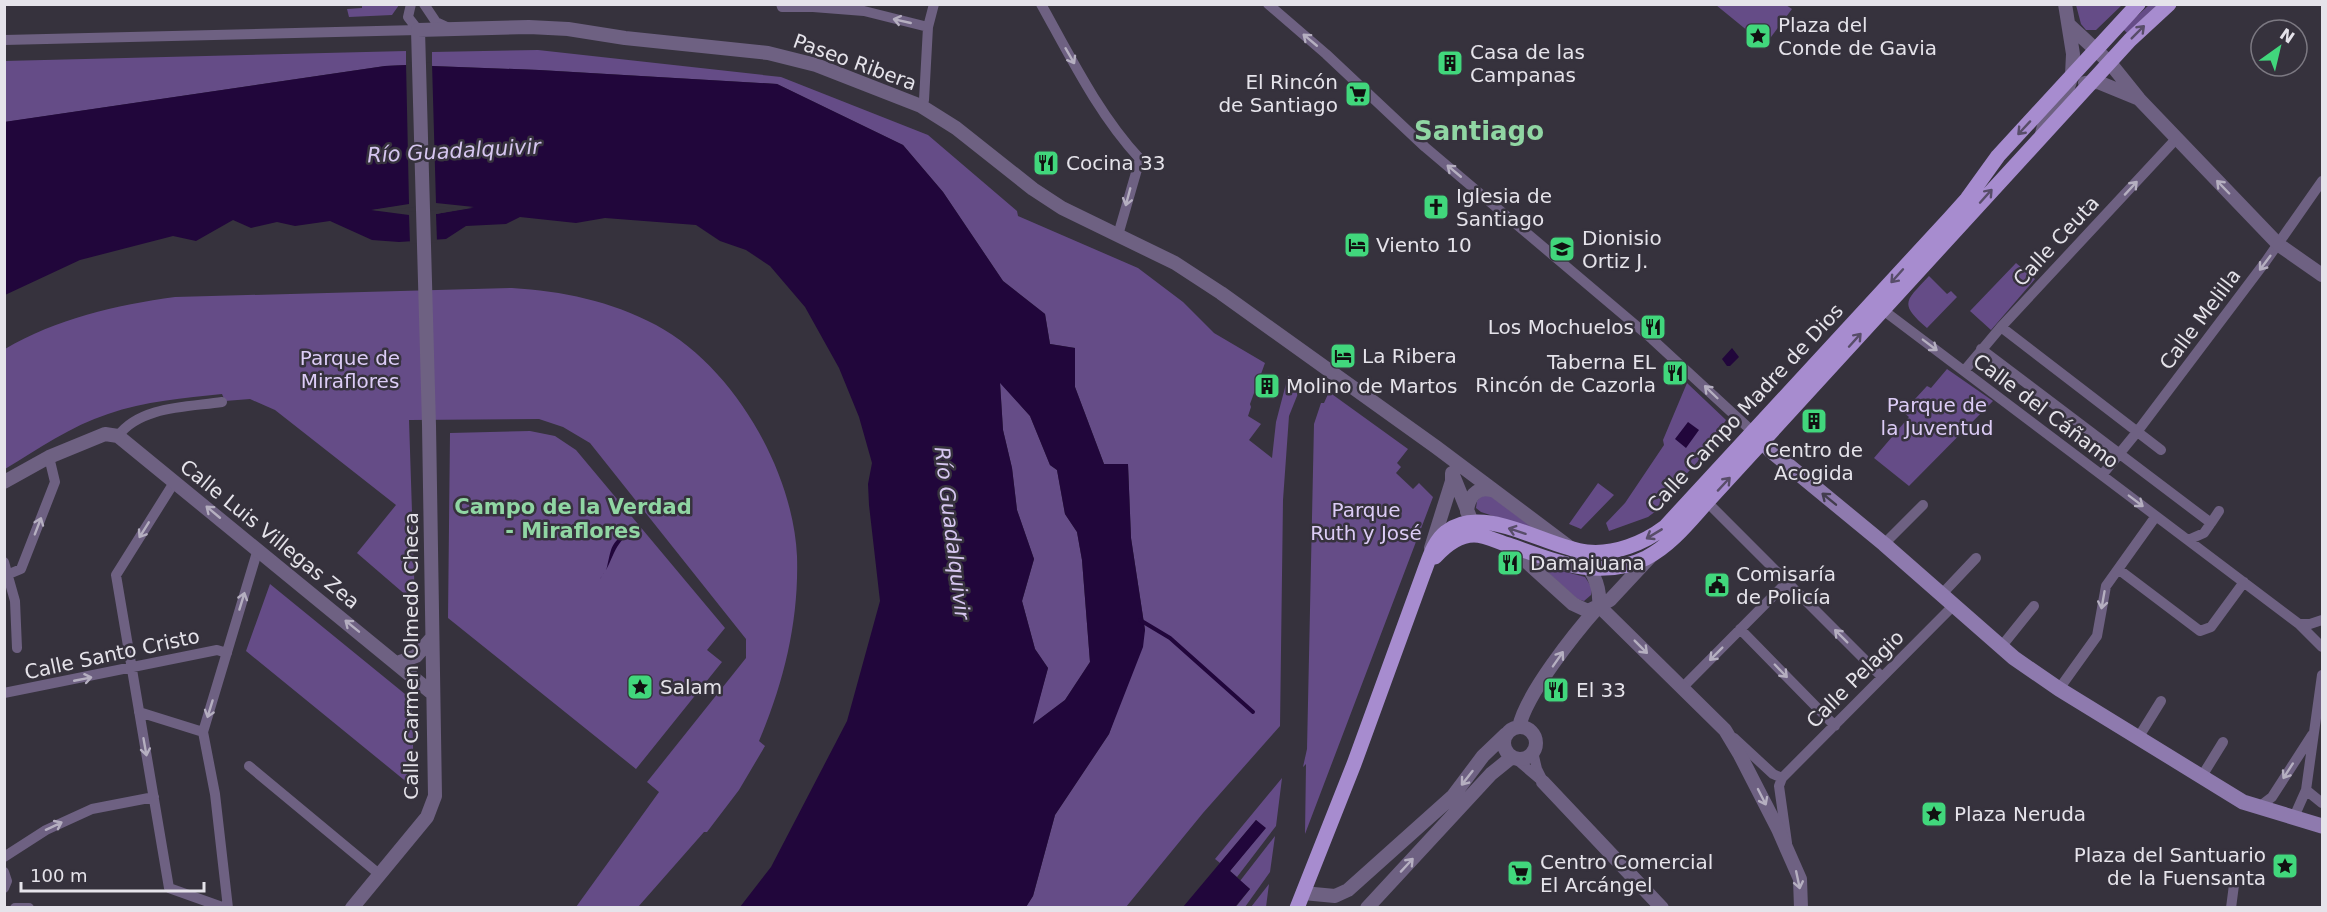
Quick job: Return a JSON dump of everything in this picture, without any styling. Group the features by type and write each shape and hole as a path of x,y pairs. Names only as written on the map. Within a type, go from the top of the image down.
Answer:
{"main road":[{"name":"Calle Campo Madre de Dios","path":"1481,536 1558,562 1590,569 1620,566 1652,554 1674,537 1707,502 1757,437 1967,199 1998,156 2068,82 2095,48 2138,4"},
{"name":"Calle Campo Madre de Dios","path":"1469,517 1573,549 1591,552 1613,550 1643,541 1660,531 1883,310 2042,134 2151,18 2169,4"},
{"path":"1757,437 2001,647 2059,690 2243,802 2322,826"},
{"path":"1299,902 1354,764 1433,549 1444,534 1469,517"},
{"path":"1424,572 1448,544 1467,536 1481,536"}],"street":[{"path":"411,4 408,17 418,30"},
{"path":"424,4 436,22 452,29"},
{"path":"781,4 782,7 864,11 928,27"},
{"path":"921,106 924,100 928,27 934,4"},
{"path":"1041,4 1121,139 1140,159 1118,235"},
{"path":"1268,4 1326,54 1389,115 1652,339 1757,437"},
{"path":"2042,134 2046,118 2065,97 2068,82 2069,25 2065,4"},
{"path":"2069,25 2110,63 2176,139 2279,245 2322,275"},
{"name":"Paseo Ribera","path":"418,30 529,27 568,29 625,38 768,53 816,65 921,106 956,128 1033,189 1062,208 1175,263 1221,293 1436,447 1573,549 1590,569"},
{"path":"4,40 418,30"},
{"name":"Calle Carmen Olmedo Checa","path":"352,908 427,817 435,796 429,425 418,30"},
{"path":"2068,82 2098,82 2139,99"},
{"name":"Calle Ceuta","path":"1964,371 2001,327 2176,139"},
{"name":"Calle Melilla","path":"2102,475 2279,245 2322,181"},
{"name":"Calle del Cáñamo","path":"1883,310 2299,624 2322,647"},
{"name":"Calle del Cáñamo","path":"2001,327 2161,450"},
{"name":"Calle del Cáñamo","path":"1981,349 2211,523"},
{"path":"4,482 49,457 105,434 118,436 125,426 136,419 165,410 222,402"},
{"name":"Calle Luis Villegas Zea","path":"118,436 432,693"},
{"path":"1436,447 1446,459 1469,517 1481,536"},
{"path":"9,574 21,570 55,482 49,457"},
{"path":"1424,572 1452,481 1452,473"},
{"path":"175,481 116,575 169,888 227,908 215,794 203,732 258,549"},
{"path":"1469,517 1469,502 1476,491 1491,490"},
{"path":"1707,502 1882,677"},
{"path":"1879,540 1923,505"},
{"path":"2188,540 2204,533 2219,511"},
{"path":"2059,690 2097,636 2106,586 2156,516"},
{"path":"1508,545 1578,608 1588,611 1599,606"},
{"name":"Calle Campo Madre de Dios","path":"1519,727 1525,706 1576,633 1599,606 1611,599 1652,554"},
{"name":"Calle Pelagio","path":"1782,778 1882,677 1947,601 1977,558"},
{"path":"4,562 15,601 17,648"},
{"path":"1590,569 1600,590 1599,606 1725,730 1773,774 1782,778 1779,786 1789,853"},
{"path":"2118,569 2200,631 2211,627 2244,582"},
{"path":"1682,688 1787,582"},
{"path":"2001,647 2034,606"},
{"path":"2299,624 2310,624 2322,620"},
{"path":"1740,629 1835,726"},
{"path":"397,663 416,656 431,639"},
{"name":"Calle Santo Cristo","path":"4,693 132,669 217,650 227,653"},
{"path":"2294,817 2307,790 2322,675"},
{"path":"2138,738 2161,701"},
{"path":"139,712 203,732"},
{"path":"1299,902 1335,896 1348,890 1453,796 1484,756 1509,730 1519,727 1533,733 1536,743 1533,752 1525,759 1514,758 1491,774 1367,908"},
{"path":"1725,730 1789,853 1800,879 1801,908"},
{"path":"2259,807 2272,797 2314,732"},
{"path":"1506,734 1505,750 1544,782 1662,908"},
{"path":"2202,776 2223,742"},
{"path":"1533,752 1537,769 1544,782"},
{"path":"249,766 379,874"},
{"path":"2307,790 2322,803"},
{"path":"4,857 46,830 92,809 154,797"},
{"path":"4,872 7,881 4,888"},
{"path":"2231,908 2235,877"},
{"path":"15,908 29,908"}],"green space":[{"path":"362,4 399,5 392,15 349,17 347,9 362,8"},
{"path":"2076,4 2122,5 2096,30 2086,30 2081,24"},
{"name":"Plaza del Conde de Gavia","path":"1716,5 1786,5 1792,9 1765,45"},
{"path":"2149,5 2157,5 2127,33 2123,29"},
{"path":"538,50 781,77 928,135 1017,211 1018,216 1138,268 1183,302 1214,333 1265,363 1248,416 1261,424 1249,440 1272,458 1276,422 1288,376 1301,386 1289,416 1283,500 1280,726 1203,813 1126,907 1026,907 1033,896 1055,815 1109,734 1145,630 1131,538 1128,465 1104,464 1075,387 1075,348 1050,344 1045,314 1003,281 943,192 903,145 777,84 432,66 432,52"},
{"path":"406,51 406,65 385,66 5,122 4,61"},
{"path":"2016,263 2035,279 1991,330 1970,311"},
{"path":"1929,276 1947,294 1951,291 1957,297 1927,328 1912,313 1909,302 1915,291"},
{"name":"Parque de Miraflores","path":"512,288 568,295 604,304 656,325 684,343 710,366 733,393 754,424 771,456 784,489 793,523 797,580 792,628 783,674 759,741 765,746 739,790 707,832 704,832 638,907 576,907 659,792 647,782 746,658 746,639 590,443 563,427 539,419 409,420 415,603 357,553 396,505 275,410 250,399 225,401 222,394 165,401 122,410 68,431 5,469 5,349 66,321 131,304 175,297"},
{"name":"Parque de la Juventud","path":"1947,369 1993,401 1909,486 1874,458 1909,417 1903,412 1927,386 1931,388"},
{"path":"1000,382 1030,416 1050,465 1057,470 1065,514 1077,532 1082,560 1090,662 1065,700 1032,725 1048,668 1035,649 1022,601 1034,559 1017,510 1012,468 1003,430"},
{"path":"1687,383 1726,420 1721,428 1728,434 1719,446 1709,449 1671,491 1672,499 1648,517 1609,531 1606,523 1625,503 1664,445 1663,440"},
{"name":"Parque Ruth y José","path":"1329,392 1408,449 1397,463 1401,467 1396,473 1413,489 1419,483 1433,497 1305,834 1306,764 1303,767 1307,749 1314,424 1321,403 1324,403"},
{"path":"530,431 555,436 576,450 725,628 707,650 722,662 636,769 448,618 450,433"},
{"path":"1598,483 1614,495 1581,529 1569,524"},
{"path":"1486,495 1491,496 1536,530 1481,512 1476,508 1477,501"},
{"path":"1540,565 1585,577 1592,588 1591,595 1584,601 1577,599"},
{"path":"270,584 412,702 414,788 246,651"},
{"path":"1282,778 1276,826 1237,877 1230,871 1265,828 1256,820 1220,863 1215,859"},
{"path":"1275,836 1270,872 1245,907 1235,908 1250,889 1240,881"},
{"path":"1269,884 1266,907 1251,907"}],"water":[{"name":"Río Guadalquivir","path":"385,66 539,70 777,84 903,145 943,192 1003,281 1045,314 1050,344 1075,348 1075,387 1104,464 1128,464 1131,538 1145,630 1143,647 1109,734 1055,815 1033,896 1026,907 740,907 771,867 847,721 880,601 869,505 868,484 872,463 859,417 839,368 805,307 770,266 746,250 720,241 696,225 605,218 576,223 520,217 506,224 466,226 446,239 399,242 372,240 330,221 295,226 277,222 251,228 233,220 196,241 173,236 80,260 5,295 4,122","holes":["422,203 472,208 436,214 373,210","1000,383 1030,416 1050,465 1057,470 1065,514 1077,532 1082,560 1090,662 1065,700 1033,724 1048,668 1035,649 1022,601 1034,559 1017,510 1012,468 1003,430"]},
{"path":"1732,348 1739,357 1727,366 1722,359"},
{"path":"1688,422 1699,430 1686,448 1675,439"},
{"path":"628,530 634,530 621,541 603,575 615,543"},
{"path":"1256,820 1266,828 1230,871 1250,889 1235,907 1183,907"}],"pier":[{"path":"406,62 432,63 436,203 474,207 436,214 437,242 410,244 409,215 371,210 409,204","holes":["436,206 456,208 423,212 389,210"]}],"waterway":[{"path":"1140,620 1170,638 1253,712"}],"place":[{"name":"Plaza del Conde de Gavia","path":"1758,36"},
{"name":"Casa de las Campanas","path":"1450,63"},
{"name":"El Rincón de Santiago","path":"1358,94"},
{"name":"Cocina 33","path":"1046,163"},
{"name":"Iglesia de Santiago","path":"1436,207"},
{"name":"Viento 10","path":"1357,245"},
{"name":"Dionisio Ortiz J.","path":"1562,249"},
{"name":"Los Mochuelos","path":"1653,327"},
{"name":"La Ribera","path":"1343,356"},
{"name":"Taberna EL Rincón de Cazorla","path":"1675,373"},
{"name":"Molino de Martos","path":"1267,386"},
{"name":"Centro de Acogida","path":"1814,421"},
{"name":"Damajuana","path":"1510,563"},
{"name":"Comisaría de Policía","path":"1717,585"},
{"name":"Salam","path":"640,687"},
{"name":"El 33","path":"1556,690"},
{"name":"Plaza Neruda","path":"1934,814"},
{"name":"Plaza del Santuario de la Fuensanta","path":"2285,866"},
{"name":"Centro Comercial El Arcángel","path":"1520,873"}],"district":[{"name":"Santiago","path":"1479,131"},
{"name":"Campo de la Verdad - Miraflores","path":"573,519"}]}
